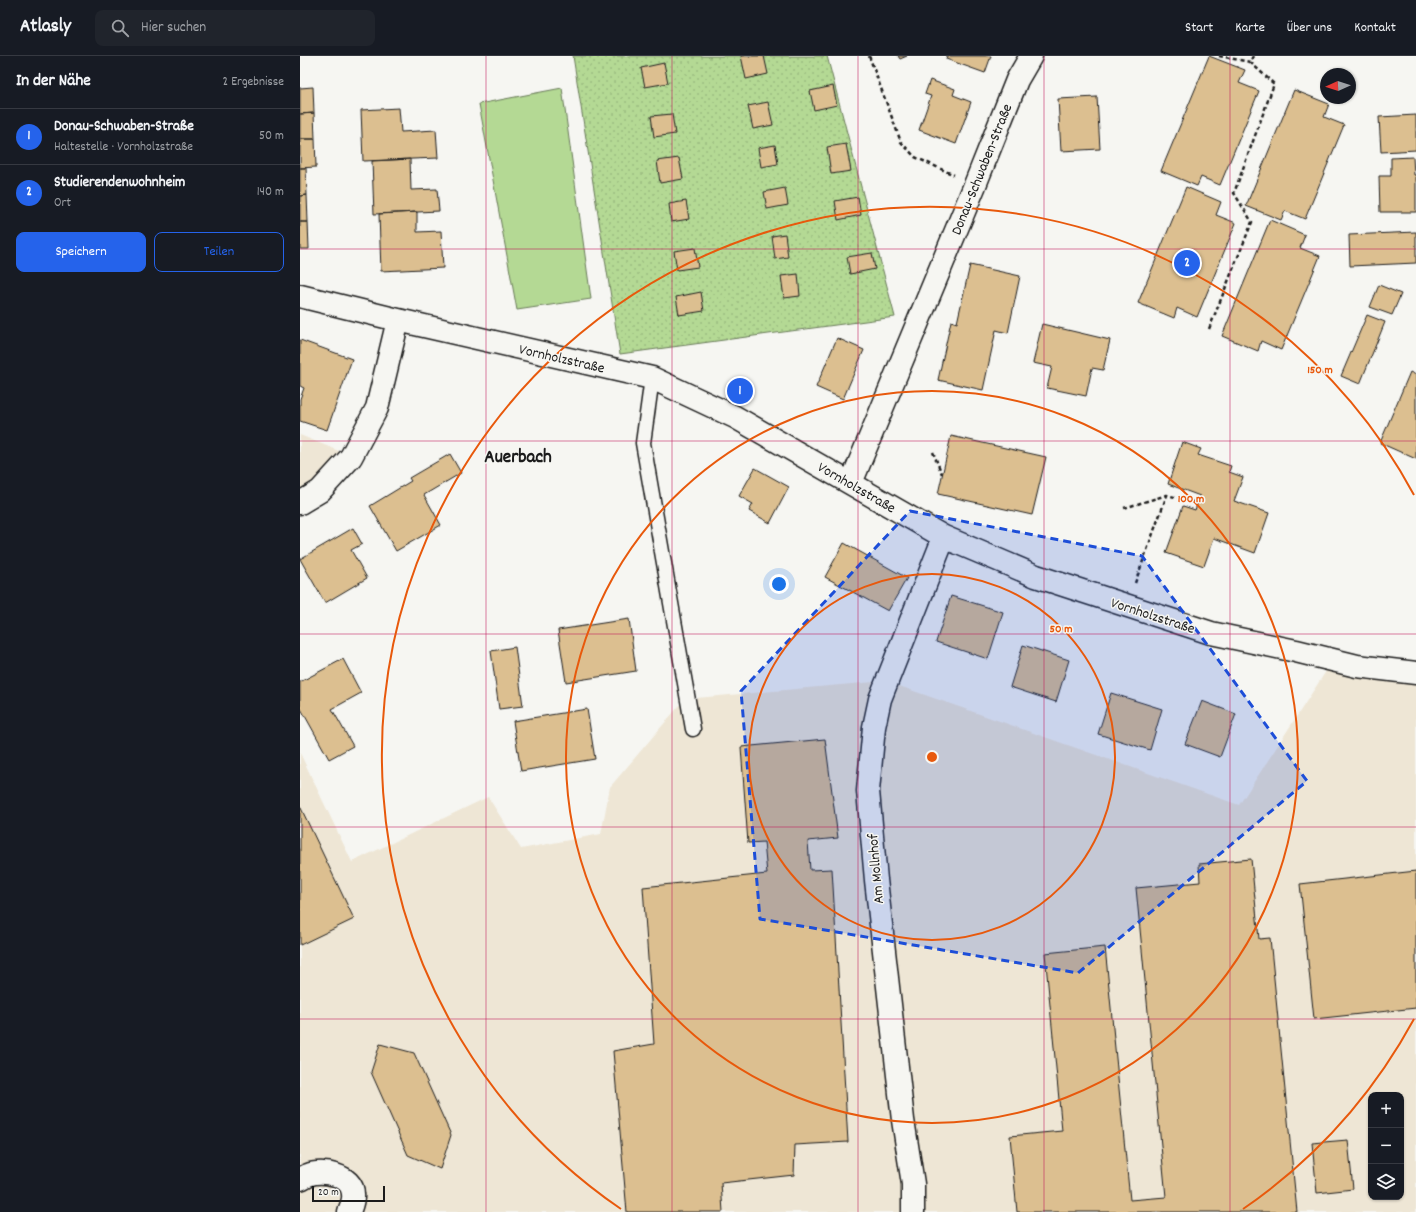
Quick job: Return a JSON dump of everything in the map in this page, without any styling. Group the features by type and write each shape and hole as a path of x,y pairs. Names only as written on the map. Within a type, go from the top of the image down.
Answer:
{"street":[{"name":"Donau-Schwaben-Straße","path":"852,483 1017,80 1031,56"},
{"name":"Vornholzstraße","path":"300,296 652,378 735,417 944,537 1036,576 1211,633 1357,666 1416,672"},
{"path":"300,503 320,491 351,456 377,408 398,320"},
{"name":"Am Mollnhof","path":"912,1212 913,1184 903,1120 876,880 868,791 874,727 880,699 944,537"},
{"path":"300,1180 309,1174 326,1173 337,1175 349,1182 354,1193 349,1212"}],"lane":[{"path":"652,378 643,443 693,729"}],"path":[{"path":"870,56 901,142 915,157 975,185"},
{"path":"1209,329 1252,222 1234,193 1274,84 1250,62 1219,56"},
{"path":"1250,62 1253,56"},
{"path":"933,452 942,474"},
{"path":"1127,606 1167,495"},
{"path":"1124,508 1167,495 1198,503"}],"highlighted area":[{"path":"910,511 1142,556 1307,781 1078,973 760,919 741,691"}],"shaded area":[{"path":"300,435 351,456 300,504"},
{"path":"1332,662 1416,673 1416,1212 300,1212 300,753 352,862 488,797 521,849 601,834 610,787 685,699 885,681 1239,805"}],"green space":[{"path":"573,56 827,56 895,317 620,354"},
{"path":"562,88 591,299 517,310 479,104"}],"building":[{"path":"741,56 764,56 768,74 746,79"},
{"path":"898,56 907,56 900,59"},
{"path":"947,56 991,56 985,73 946,59"},
{"path":"1209,56 1245,70 1239,83 1259,91 1220,185 1201,177 1197,186 1161,171"},
{"path":"664,63 668,83 645,87 641,68"},
{"path":"930,80 955,89 953,95 971,102 956,144 919,130 931,96 925,94"},
{"path":"833,86 837,105 814,110 810,91"},
{"path":"313,87 314,113 300,114 300,88"},
{"path":"1294,90 1320,100 1320,104 1329,104 1324,117 1344,125 1305,219 1285,211 1281,220 1246,206"},
{"path":"1097,97 1100,149 1061,151 1058,99"},
{"path":"768,102 773,125 753,129 748,106"},
{"path":"399,108 401,132 436,130 438,158 363,161 361,110"},
{"path":"314,113 315,139 300,139 300,114"},
{"path":"672,114 675,134 654,137 651,116"},
{"path":"1416,115 1416,150 1381,152 1379,117"},
{"path":"300,139 315,139 316,167 300,168"},
{"path":"846,144 851,171 831,174 827,147"},
{"path":"775,145 778,164 761,167 758,148"},
{"path":"1413,157 1414,175 1416,175 1416,212 1380,212 1379,176 1391,176 1391,158"},
{"path":"679,158 683,179 660,183 657,161"},
{"path":"410,159 411,190 437,189 439,211 374,214 372,161"},
{"path":"300,168 306,168 307,195 300,196"},
{"path":"1186,187 1221,202 1216,215 1236,223 1197,317 1177,308 1174,318 1138,303"},
{"path":"785,188 788,205 767,209 764,192"},
{"path":"307,195 308,222 300,222 300,196"},
{"path":"858,197 861,215 838,220 835,201"},
{"path":"686,201 689,219 671,222 669,204"},
{"path":"417,212 417,232 441,231 443,268 381,271 379,214"},
{"path":"1270,220 1305,235 1300,248 1320,256 1281,350 1261,341 1258,351 1222,336"},
{"path":"300,222 308,222 309,249 300,249"},
{"path":"1416,232 1416,263 1350,266 1349,235"},
{"path":"785,234 788,257 775,259 772,236"},
{"path":"695,248 698,267 677,270 674,251"},
{"path":"872,253 875,269 850,274 847,257"},
{"path":"970,265 1020,276 1008,333 996,330 983,390 938,380 951,321 957,323"},
{"path":"798,274 800,296 784,298 781,276"},
{"path":"1379,285 1401,294 1392,315 1370,307"},
{"path":"701,292 704,311 679,315 676,297"},
{"path":"1367,315 1385,322 1360,384 1341,376"},
{"path":"1042,324 1110,340 1103,370 1092,368 1086,396 1047,388 1052,367 1033,363"},
{"path":"837,338 864,350 843,399 816,387"},
{"path":"300,340 352,359 327,430 300,421 300,399 304,388 300,386"},
{"path":"1410,372 1416,375 1416,459 1380,443"},
{"path":"951,436 1046,457 1032,515 938,494"},
{"path":"1182,442 1201,449 1198,455 1231,466 1229,472 1243,477 1234,501 1269,513 1255,553 1214,538 1204,566 1166,553 1183,506 1195,510 1200,496 1168,484"},
{"path":"450,454 461,473 424,495 441,525 396,551 370,506 411,481 409,478"},
{"path":"755,468 789,487 770,523 749,511 753,504 739,496"},
{"path":"353,528 362,544 351,550 367,578 325,603 300,559"},
{"path":"844,543 907,578 888,611 825,577"},
{"path":"951,596 1003,612 988,659 936,642"},
{"path":"629,619 636,671 566,682 558,630"},
{"path":"1023,645 1069,660 1056,702 1010,687"},
{"path":"515,647 523,706 499,709 491,651"},
{"path":"343,659 361,693 332,709 353,746 329,759 300,707 300,682"},
{"path":"1111,693 1162,709 1150,750 1098,734"},
{"path":"1202,701 1236,714 1220,757 1185,744"},
{"path":"587,709 595,759 521,771 513,721"},
{"path":"825,739 838,838 808,841 810,870 832,869 848,1142 795,1145 794,1175 721,1183 723,1212 627,1212 613,1051 654,1044 643,887 767,874 764,842 748,843 741,747"},
{"path":"300,806 354,919 300,945"},
{"path":"1251,859 1259,939 1270,938 1297,1212 1017,1212 1010,1136 1062,1131 1045,953 1105,947 1130,1200 1166,1197 1136,888 1200,882 1199,864"},
{"path":"1416,871 1416,1008 1314,1019 1300,884"},
{"path":"380,1044 414,1053 451,1135 440,1169 408,1155 371,1072"},
{"path":"1348,1140 1353,1189 1317,1193 1312,1143"}],"place":[{"name":"Studierendenwohnheim","path":"1187,263"},
{"name":"Donau-Schwaben-Straße","path":"740,391"}],"district":[{"name":"Auerbach","path":"518,455"}]}
